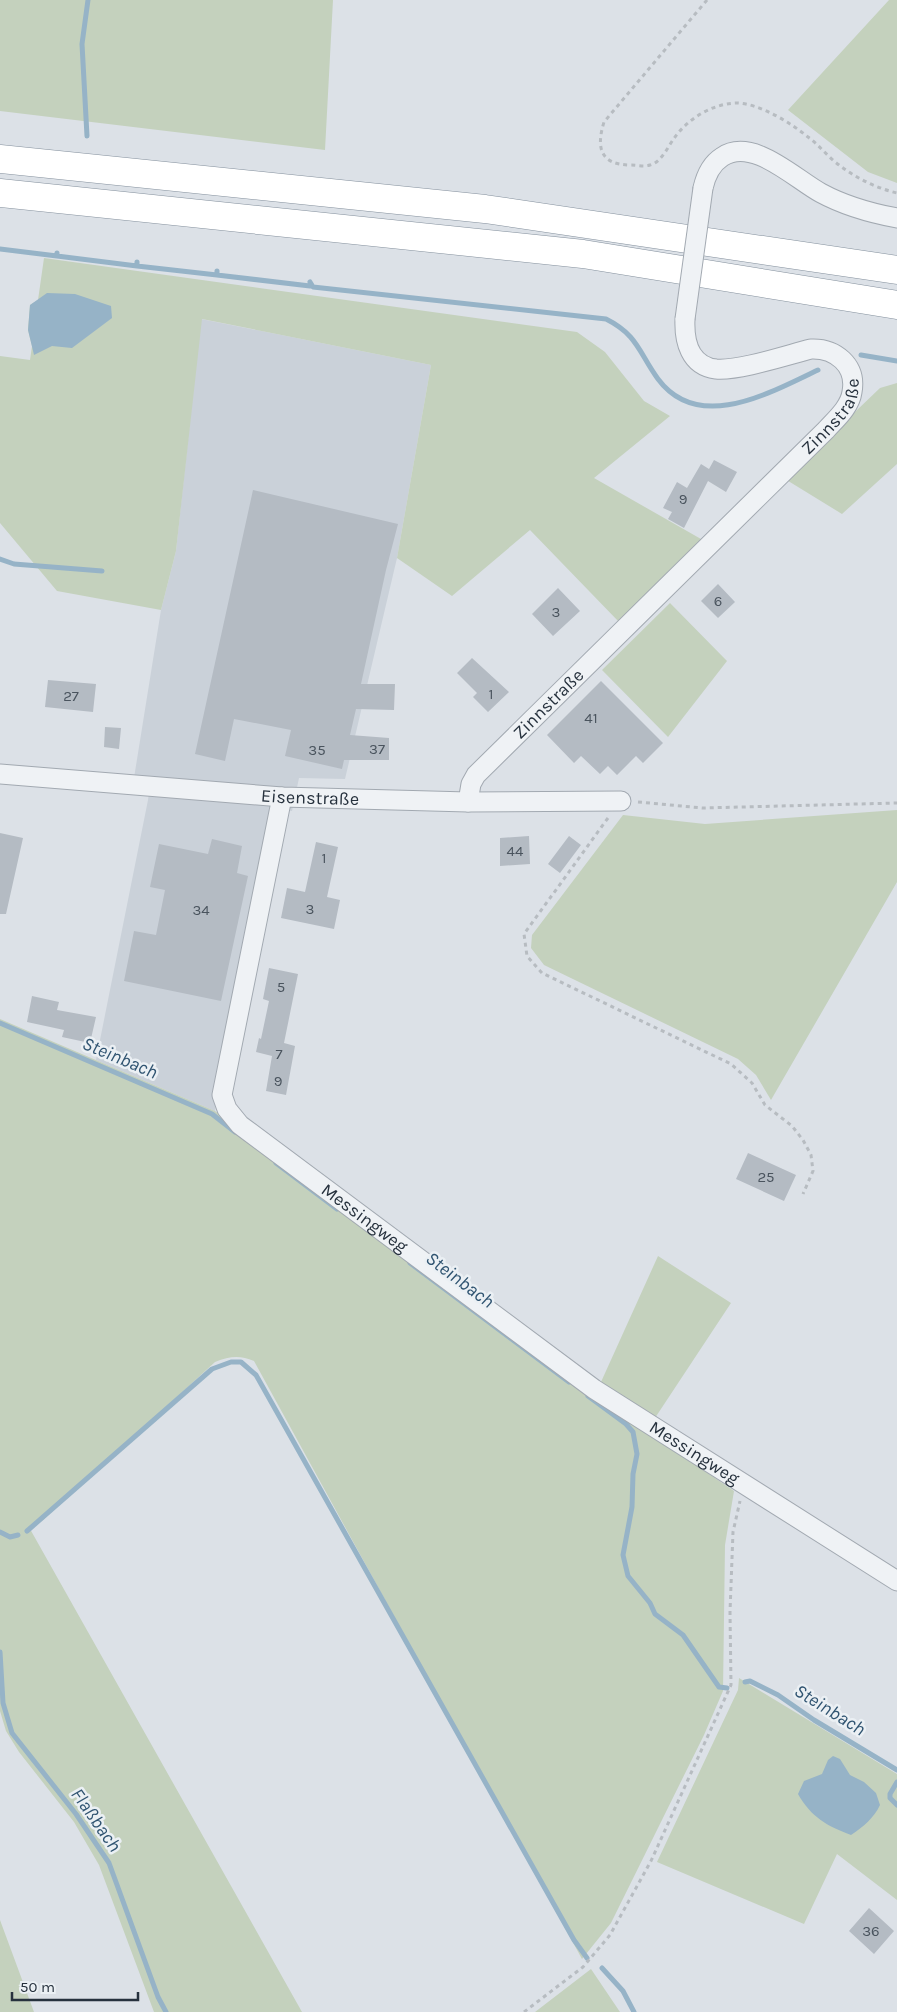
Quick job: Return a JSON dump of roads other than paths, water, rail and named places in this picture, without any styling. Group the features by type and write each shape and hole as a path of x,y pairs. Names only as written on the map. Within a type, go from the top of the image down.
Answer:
{"highway":[{"path":"0,159 485,209 897,270"},
{"path":"0,193 583,254 897,305"}],"street":[{"name":"Zinnstraße","path":"468,802 471,784 476,775 826,430 846,406 852,392 852,377 844,362 834,353 822,349 811,349 740,366 717,369 708,366 691,353 684,334 685,319 703,188 709,171 716,161 727,153 740,150 761,155 846,206 897,218"},
{"name":"Eisenstraße","path":"0,774 282,797 468,802 621,801"},
{"name":"Messingweg","path":"282,797 222,1095 227,1109 240,1125 594,1389 897,1581"}],"water":[{"path":"47,293 75,294 111,306 112,318 72,348 52,346 34,355 28,330 30,305"},
{"path":"833,1756 840,1759 850,1775 864,1782 876,1793 880,1805 868,1822 851,1835 820,1820 808,1809 798,1794 804,1781 822,1774 828,1760"}],"waterway":[{"path":"87,136 82,44 88,0"},
{"path":"0,249 57,256"},
{"path":"57,253 57,256 137,266"},
{"path":"137,262 137,266 217,275"},
{"path":"217,271 217,275 310,286"},
{"path":"310,282 313,287 606,319 617,325 632,338 658,379 675,395 694,404 714,406 758,397 818,370"},
{"path":"861,355 897,361"},
{"path":"0,559 14,564 102,571"},
{"name":"Steinbach","path":"0,1023 212,1114 235,1132"},
{"name":"Steinbach","path":"276,1163 337,1209"},
{"name":"Steinbach","path":"410,1263 569,1382"},
{"path":"27,1531 212,1369 231,1362 241,1362 256,1375 574,1940 587,1958"},
{"name":"Steinbach","path":"588,1396 626,1424 633,1432 637,1454 633,1474 632,1507 623,1555 628,1576 650,1603 655,1614 683,1635 719,1687 727,1688"},
{"path":"0,1532 10,1537 18,1535"},
{"name":"Flaßbach","path":"0,1652 3,1703 12,1733 76,1814 109,1863 158,1997 166,2012"},
{"name":"Steinbach","path":"745,1682 750,1681 778,1695 814,1720 897,1770"},
{"name":"Steinbach","path":"897,1782 890,1794 890,1798 897,1805"},
{"path":"602,1968 623,1991 634,2012"}]}
